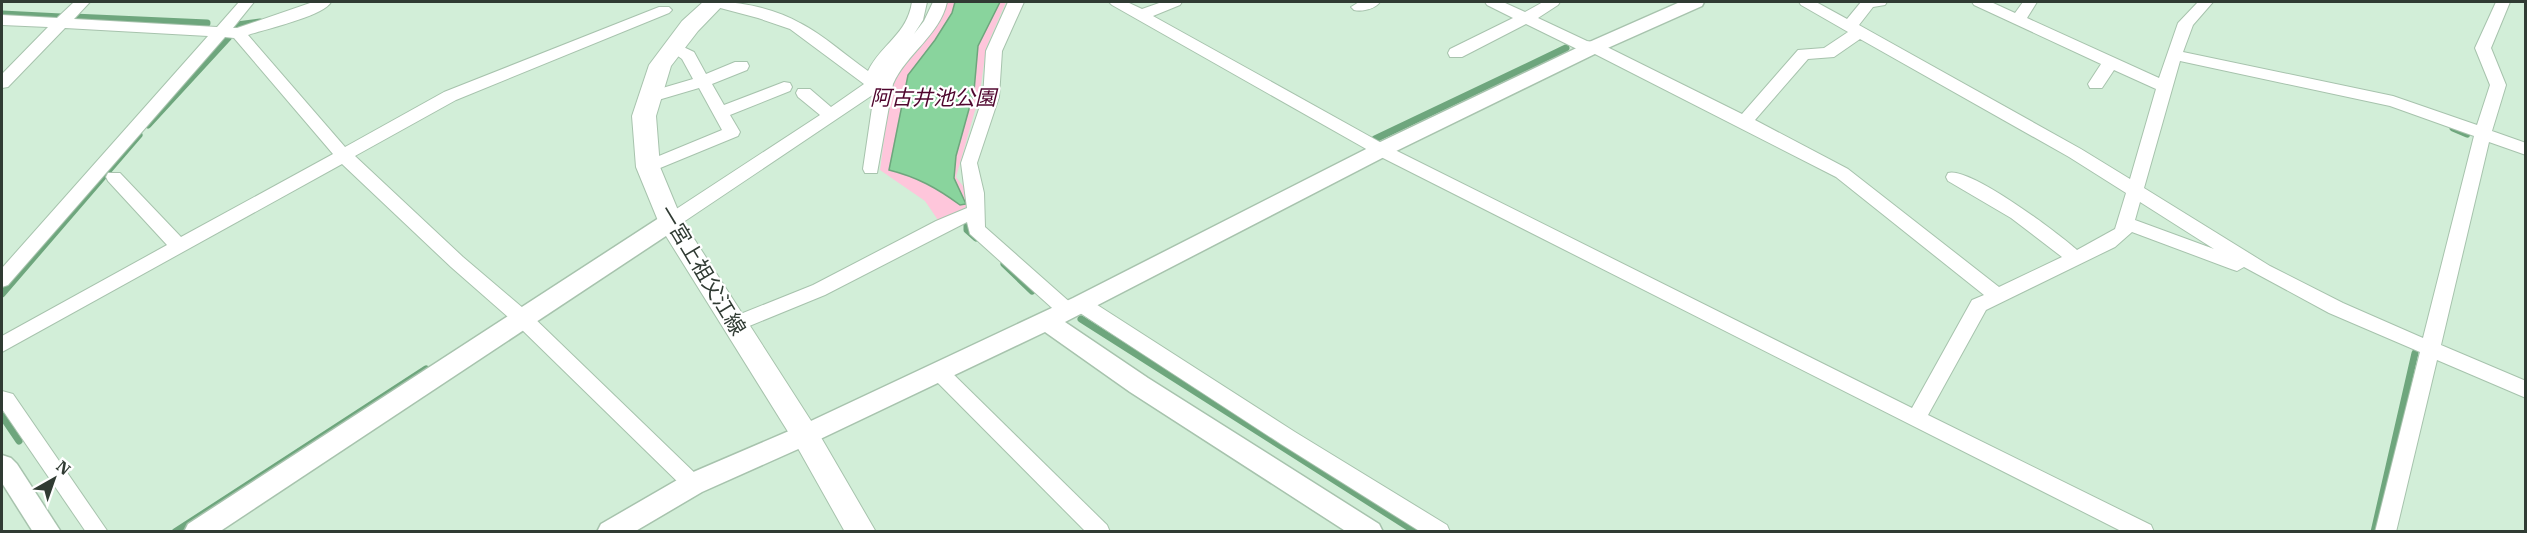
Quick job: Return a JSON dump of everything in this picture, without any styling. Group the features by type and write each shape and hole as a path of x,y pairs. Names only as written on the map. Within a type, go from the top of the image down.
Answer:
{"main road":[{"name":"一宮上祖父江線","path":"714,2 690,26 660,65 644,116 648,167 670,222 805,435 861,531"}],"street":[{"path":"2,83 82,2"},
{"path":"2,280 229,32 247,2"},
{"path":"2,20 229,32 309,10 324,2"},
{"path":"714,2 763,14 795,26 878,86"},
{"path":"871,169 878,66 909,32 920,10 919,2"},
{"path":"197,531 878,86 919,39 933,20 940,2"},
{"path":"1016,2 994,51 990,97 969,163 975,193 976,229 1066,312 1139,385 1370,531"},
{"path":"1117,2 1382,150 2144,531"},
{"path":"1141,15 1175,2"},
{"path":"1492,2 1584,46 1594,47 1842,173 1998,296"},
{"path":"1456,54 1553,2"},
{"path":"610,531 693,484 805,435 1066,312 1382,150 1594,47 1695,2"},
{"path":"1806,2 2075,153 2134,192 2285,282 2336,308 2526,390"},
{"path":"1744,122 1804,54 1828,53 1854,29 1868,3 1880,2"},
{"path":"1979,2 2165,87"},
{"path":"2019,19 2030,2"},
{"path":"1916,419 1979,305 2109,242 2123,232 2174,55 2186,23 2206,2"},
{"path":"2385,531 2483,134 2498,85 2483,48 2503,2"},
{"path":"2,345 450,96 658,6 690,26"},
{"path":"229,32 344,156 457,262 523,319 693,484"},
{"path":"648,167 732,132 688,57 673,47"},
{"path":"2174,55 2393,101 2526,149"},
{"path":"2096,84 2111,62"},
{"path":"648,98 702,82 741,66"},
{"path":"721,113 784,87"},
{"path":"804,93 831,116"},
{"path":"114,177 179,247"},
{"path":"1953,177 2021,214 2051,235 2075,259"},
{"path":"735,324 819,290 942,226 975,212"},
{"path":"2126,223 2285,282"},
{"path":"1066,312 1288,438 1440,531"},
{"path":"939,372 1100,531"},
{"path":"2,399 6,400 98,531"},
{"path":"2,466 48,531"}],"green space":[{"name":"阿古井池公園","path":"944,2 1006,2 986,48 980,93 956,177 970,195 969,205 940,223 925,201 880,170 892,78 926,40 940,20"}],"shaded area":[{"name":"阿古井池公園","path":"955,2 1000,2 978,46 974,91 956,156 954,178 966,204 960,205 926,184 889,170 908,75 935,40 952,13"}],"waterway":[{"path":"2,14 61,17"},
{"path":"73,17 207,23"},
{"path":"237,25 260,22"},
{"path":"148,125 228,38"},
{"path":"1375,139 1566,48"},
{"path":"2453,128 2467,134"},
{"path":"2,294 139,135"},
{"path":"967,220 967,230 976,238"},
{"path":"1004,264 1032,291"},
{"path":"1081,319 1416,532"},
{"path":"2374,532 2415,353"},
{"path":"175,532 426,369"},
{"path":"2,416 19,441"}]}
